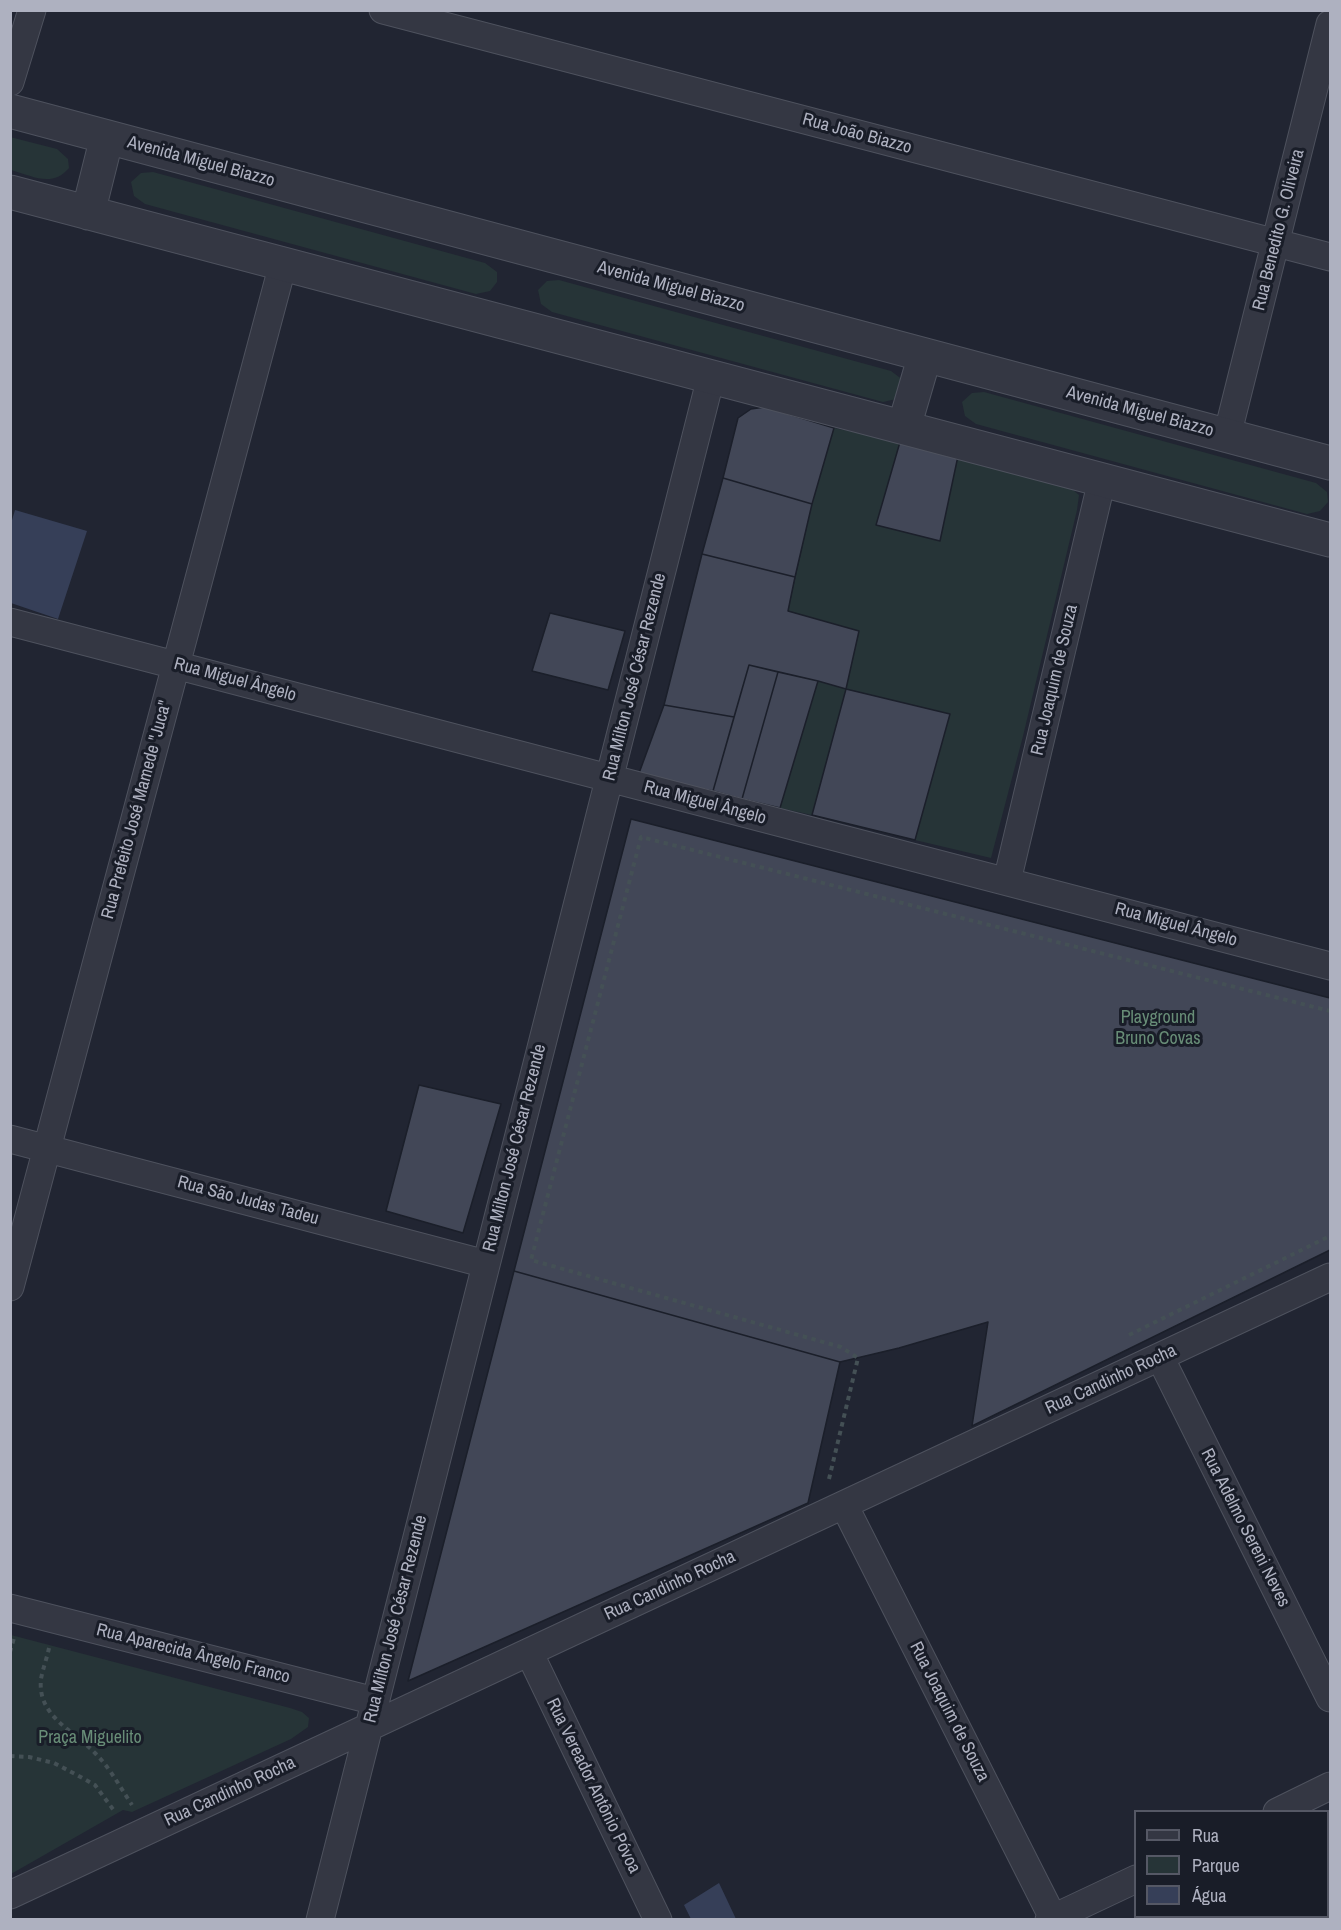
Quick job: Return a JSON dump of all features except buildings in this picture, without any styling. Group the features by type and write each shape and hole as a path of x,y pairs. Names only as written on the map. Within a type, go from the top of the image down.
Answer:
{"street":[{"path":"10,82 32,10"},
{"name":"Rua João Biazzo","path":"383,10 1330,257"},
{"name":"Rua Benedito G. Oliveira","path":"1227,435 1330,24"},
{"name":"Avenida Miguel Biazzo","path":"10,111 1330,463"},
{"path":"88,213 107,137"},
{"path":"10,192 1330,540"},
{"name":"Rua Prefeito José Mamede \"Juca\"","path":"10,1287 283,264"},
{"path":"904,427 925,355"},
{"name":"Rua Milton José César Rezende","path":"320,1920 711,377"},
{"name":"Rua Joaquim de Souza","path":"1007,881 1102,480"},
{"name":"Rua Miguel Ângelo","path":"10,622 1330,966"},
{"name":"Rua São Judas Tadeu","path":"10,1139 486,1264"},
{"name":"Rua Candinho Rocha","path":"10,1895 125,1829 368,1728 1330,1277"},
{"name":"Rua Adelmo Sereni Neves","path":"1160,1357 1330,1698"},
{"name":"Rua Joaquim de Souza","path":"844,1505 1052,1919"},
{"name":"Rua Aparecida Ângelo Franco","path":"10,1608 375,1701"},
{"name":"Rua Vereador Antônio Póvoa","path":"529,1652 658,1920"},
{"path":"1281,1810 1330,1786"},
{"path":"1052,1919 1134,1880"}],"path":[{"path":"831,1479 829,1480 858,1358 841,1347 531,1260 641,837 1330,1011"},
{"path":"1124,1338 1330,1236"},
{"path":"10,1652 13,1637 24,1639"},
{"path":"10,1756 29,1757 54,1763 95,1785 125,1829 136,1811 110,1770 77,1735 47,1710 41,1690 50,1646 41,1644"}],"green space":[{"path":"10,137 57,149 68,159 69,168 56,178 49,179 11,170"},
{"path":"153,172 485,263 497,272 497,282 490,291 476,294 145,204 134,196 131,182 141,173"},
{"path":"559,280 891,371 903,380 896,399 883,402 552,312 541,304 538,290 547,281"},
{"path":"984,392 1316,483 1327,492 1328,502 1320,511 1307,514 976,424 965,416 962,402 972,393"},
{"path":"834,428 900,442 877,525 940,540 958,456 1066,484 1079,495 1023,736 991,858 915,840 949,714 846,689 859,632 788,611 812,504"},
{"path":"818,681 846,689 812,815 780,808"},
{"name":"Praça Miguelito","path":"11,1635 290,1708 302,1712 309,1718 308,1727 291,1739 132,1812 123,1810 11,1874"}],"water":[{"path":"15,510 87,531 58,619 11,603 10,527"},
{"path":"719,1883 736,1919 691,1919 684,1905"}],"park label":[{"name":"Playground Bruno Covas","path":"1158,1028"}]}
